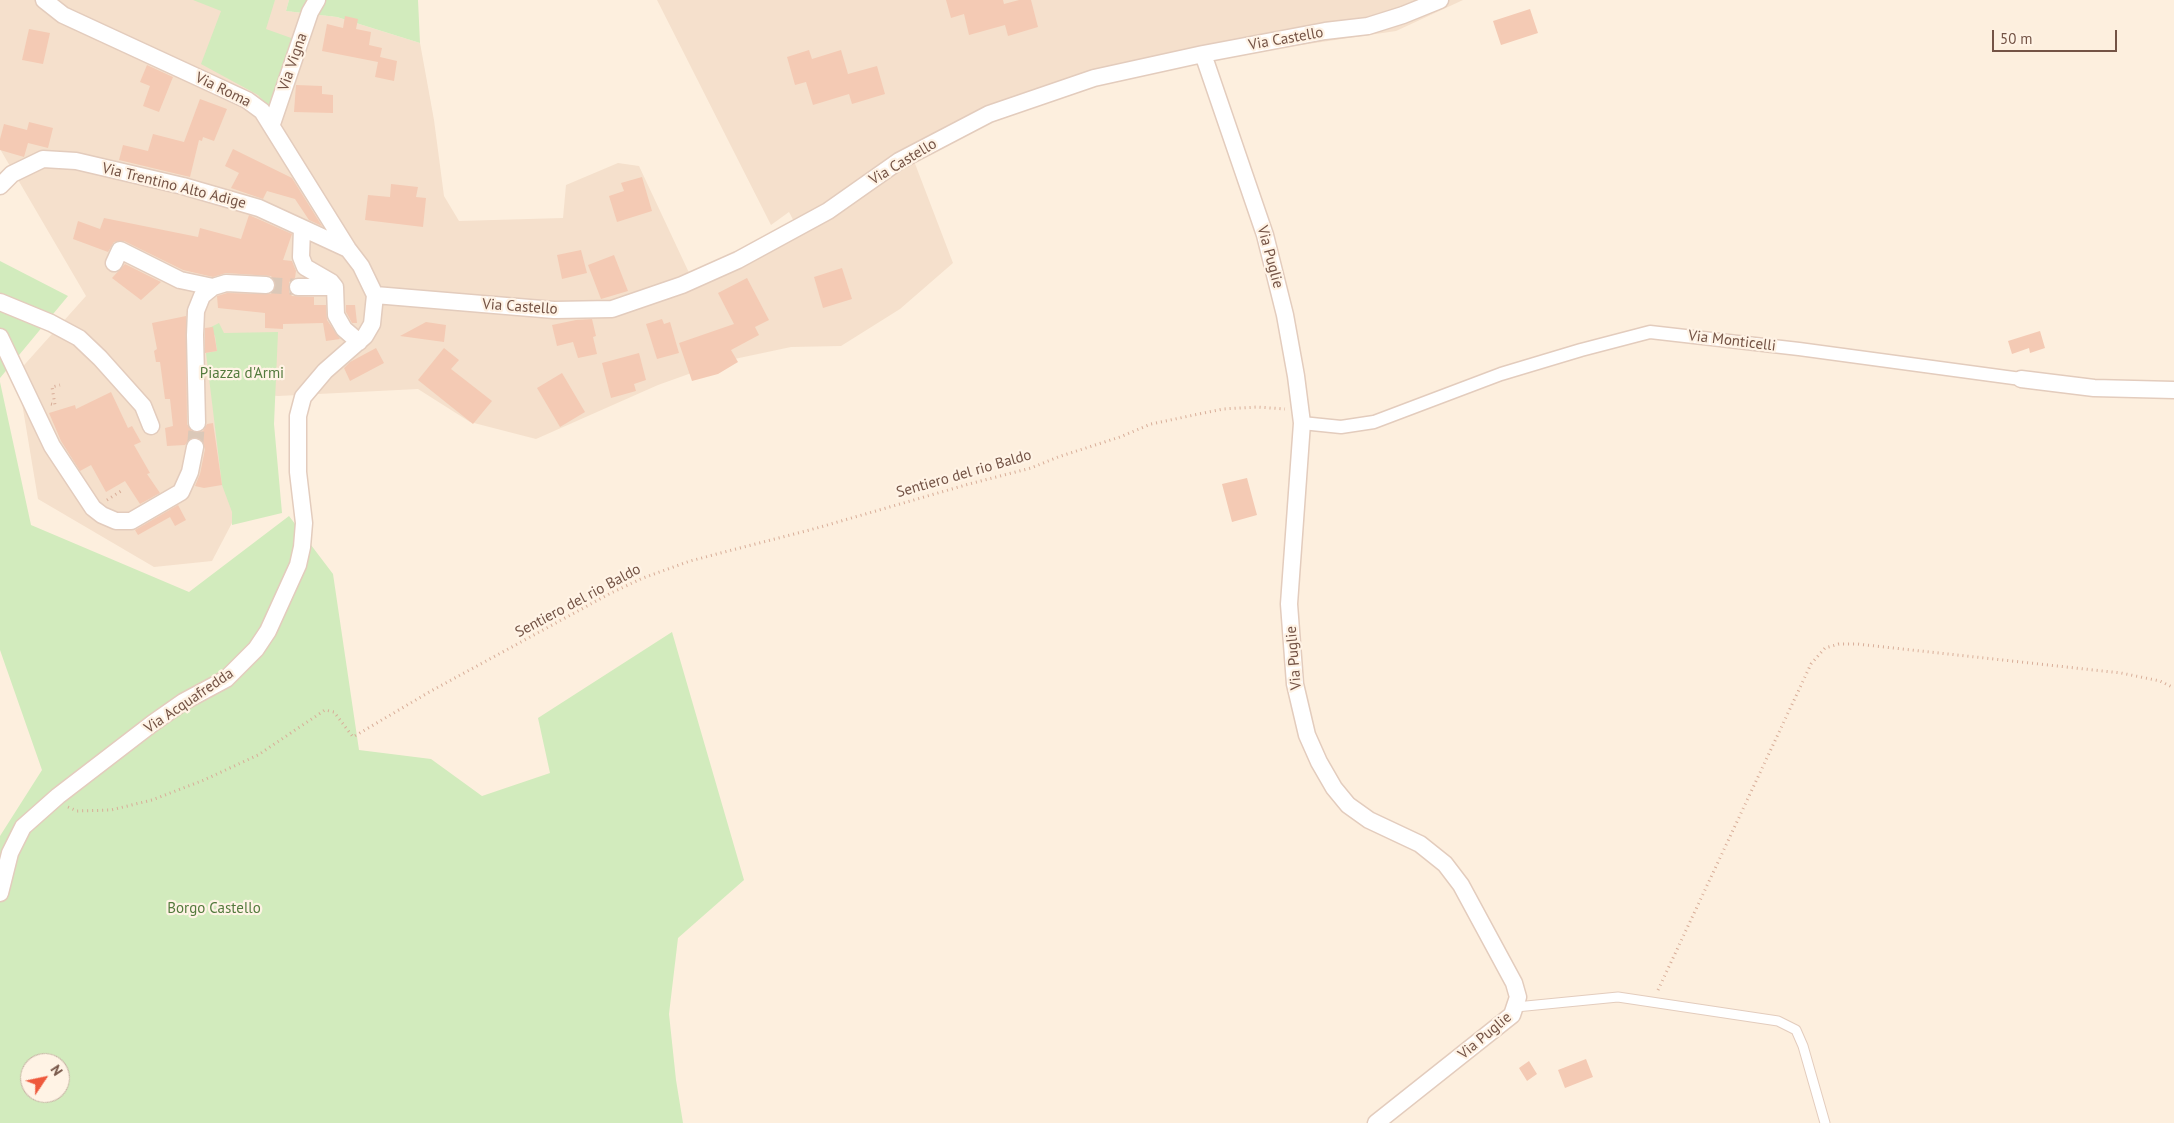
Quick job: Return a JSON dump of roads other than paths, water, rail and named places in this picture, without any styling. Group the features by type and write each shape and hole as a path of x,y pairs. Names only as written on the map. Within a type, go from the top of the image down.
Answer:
{"street":[{"name":"Via Roma","path":"44,0 63,15 247,100 262,111 272,124 348,249 361,266 375,295"},
{"name":"Via Vigna","path":"272,124 310,12 317,0"},
{"name":"Via Castello","path":"375,295 554,310 612,309 682,285 738,260 828,211 899,161 989,114 1094,78 1203,54 1325,31 1368,26 1403,15 1440,0"},
{"name":"Via Puglie","path":"1203,54 1265,235 1285,315 1301,416 1289,604 1295,684 1307,735 1319,762 1334,788 1348,806 1369,820 1420,844 1445,864 1462,885 1514,983 1518,997 1516,1008 1512,1015 1376,1123"},
{"name":"Via Trentino Alto Adige","path":"0,186 12,174 27,165 43,159 76,161 214,194 259,208 348,249"},
{"path":"302,228 301,257 304,267 331,282 335,287 336,315 344,329 359,342"},
{"path":"114,262 120,250 180,280 213,287"},
{"path":"197,423 196,311 202,296 213,287 226,283 266,285"},
{"path":"298,286 335,287"},
{"name":"Via Acquafredda","path":"0,893 10,853 23,827 58,796 183,702 226,679 256,649 279,608 298,565 302,548 304,523 298,472 298,416 303,397 325,371 365,336 372,324 375,295"},
{"path":"0,302 50,323 79,338 100,358 143,406 151,426"},
{"name":"Via Monticelli","path":"1301,416 1341,428 1374,422 1501,374 1650,332 1799,349 2094,388 2174,390"},
{"path":"0,337 52,446 93,508 116,521 131,521 181,492 190,472 195,446"}],"lane":[{"path":"1516,1008 1618,997 1778,1021 1796,1030 1803,1046 1825,1123"}],"tunnel":[{"path":"266,285 298,287"},
{"path":"195,447 197,423"}],"park label":[{"name":"Piazza d'Armi","path":"242,374"},
{"name":"Borgo Castello","path":"214,909"}]}
